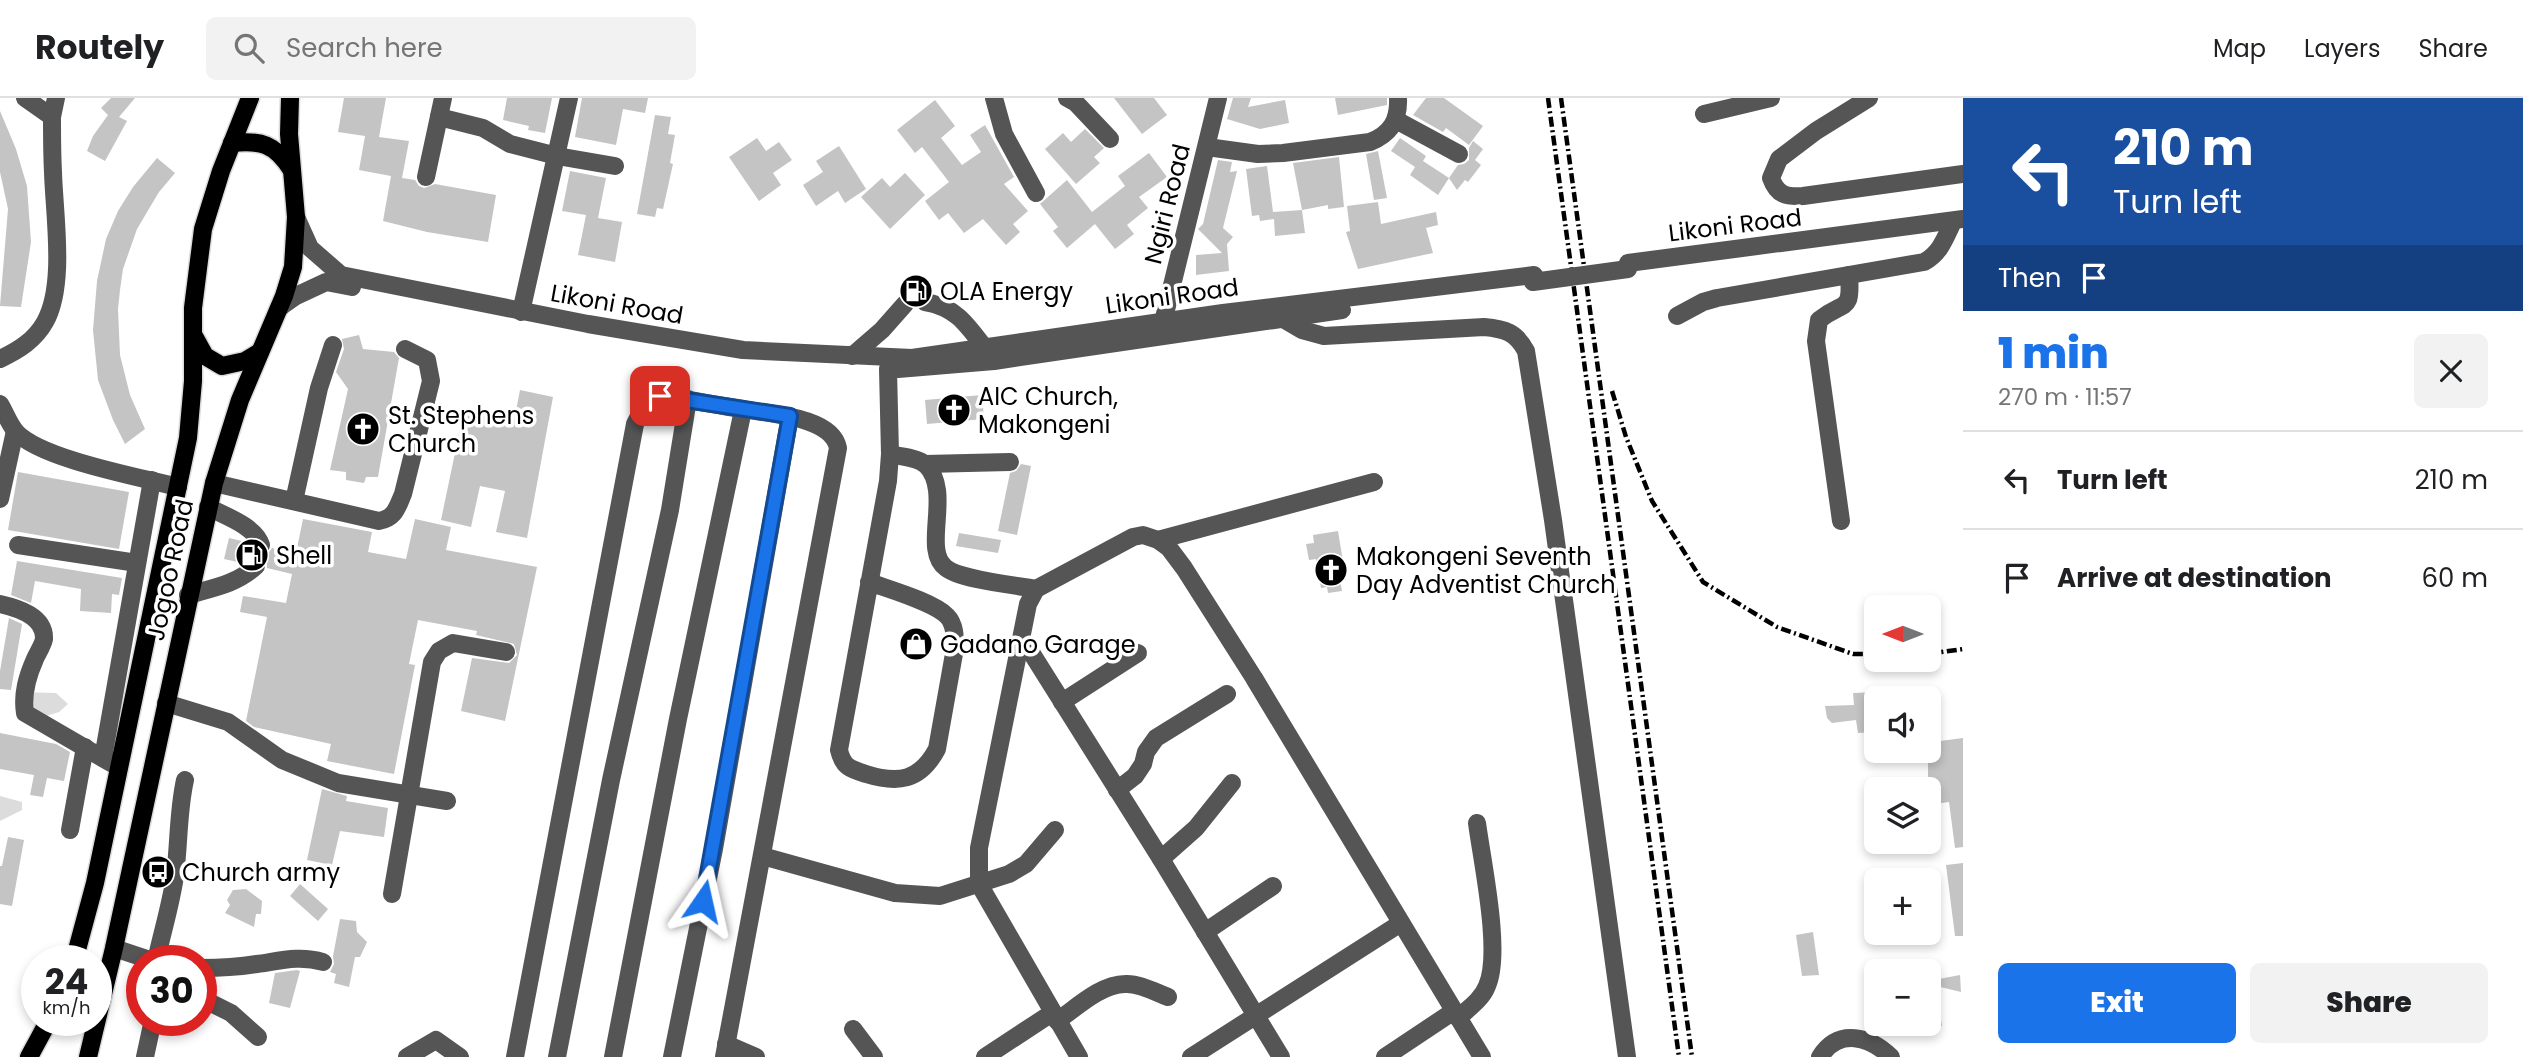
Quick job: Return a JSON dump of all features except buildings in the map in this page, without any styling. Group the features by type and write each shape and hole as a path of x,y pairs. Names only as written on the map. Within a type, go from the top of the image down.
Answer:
{"main road":[{"name":"Jogoo Road","path":"78,945 120,769 188,438 197,267 203,229 221,171 250,98"},
{"name":"Jogoo Road","path":"88,1057 114,948 208,507 240,400 279,308 293,267 296,217 290,98"},
{"path":"232,143 269,145 285,159 292,171"},
{"path":"193,336 205,356 222,366 245,361 260,352"},
{"path":"29,1057 40,1036"}],"street":[{"path":"26,98 52,117"},
{"path":"0,359 21,349 36,335 47,320 54,293 57,256 52,117 56,98"},
{"path":"426,177 443,98"},
{"path":"521,312 569,98"},
{"path":"994,98 1004,134 1036,193"},
{"path":"1067,98 1076,103 1110,139"},
{"name":"Ngiri Road","path":"1163,321 1218,98"},
{"path":"1207,147 1258,154 1370,142 1383,137 1396,120 1398,98"},
{"path":"1704,114 1771,98"},
{"path":"1869,98 1816,131 1779,159 1771,178 1774,187 1781,194 1789,197 1803,196 1963,174"},
{"path":"439,117 483,128 510,144 557,156 615,166"},
{"path":"1396,120 1460,153"},
{"name":"Likoni Road","path":"296,217 310,248 341,275 521,312 744,350 852,356 912,358 1163,321 1250,317 1285,320 1533,279"},
{"path":"1677,316 1717,298 1924,262 1934,257 1959,223"},
{"name":"Likoni Road","path":"279,308 296,296 326,282 649,344 800,365 916,369 994,361 1250,317 1959,223"},
{"path":"1841,521 1816,341 1819,320 1847,304 1851,297 1849,275"},
{"path":"925,302 941,305 964,320 984,347"},
{"path":"852,356 882,330 905,304"},
{"path":"1285,320 1303,330 1324,336 1502,328 1520,339 1526,351 1553,520 1627,1057"},
{"path":"294,501 319,388 333,345"},
{"path":"214,484 379,521 389,519 403,495 431,381 427,359 405,349"},
{"path":"869,582 936,608 949,617 954,632 956,648 937,749 929,764 917,773 901,779 885,780 847,768 841,761 839,750 869,582 888,481 888,369"},
{"path":"515,1057 635,424 648,401 660,396 790,416 830,434 837,443 838,454 725,1051 756,1057"},
{"path":"557,1057 611,780 670,510 688,399"},
{"path":"0,404 15,430 28,442 54,454 178,487"},
{"path":"612,1057 678,719 744,410"},
{"path":"672,1057 713,849 790,416"},
{"path":"0,499 15,430"},
{"path":"890,454 925,464 1010,462"},
{"path":"925,464 933,476 937,490 939,507 936,550 939,561 946,569 961,575 1036,589"},
{"path":"103,758 152,480"},
{"path":"1158,540 1374,482"},
{"path":"208,507 252,531 259,537 261,545"},
{"path":"1079,1057 979,884 979,848 1028,604 1036,589 1133,537 1143,535 1158,540 1169,548 1184,568 1254,678 1482,1057"},
{"path":"18,545 137,563"},
{"path":"188,595 233,582 246,576 256,566"},
{"path":"0,604 23,610 40,624 44,640 30,668 23,698 25,713 120,769"},
{"path":"1022,638 1281,1057"},
{"path":"392,894 432,662 439,651 453,643 506,652"},
{"path":"1062,702 1138,653"},
{"path":"1117,790 1135,776 1156,738 1227,694"},
{"path":"166,703 228,722 282,760 338,783 447,801"},
{"path":"70,830 85,747"},
{"path":"158,945 174,880 185,780"},
{"path":"1161,859 1196,828 1232,783"},
{"path":"1385,1057 1456,1015 1483,994 1489,982 1492,965 1491,929 1477,823"},
{"path":"762,856 895,893 940,896 1009,874 1026,864 1055,830"},
{"path":"1205,932 1273,886"},
{"path":"1191,1057 1401,923"},
{"path":"114,948 126,952"},
{"path":"217,967 309,958 323,962"},
{"path":"985,1057 1114,986 1139,986 1168,997"},
{"path":"217,1006 231,1013 258,1037"},
{"path":"853,1029 874,1057"},
{"path":"145,1057 150,1036"},
{"path":"1820,1057 1837,1042 1852,1038 1867,1040 1891,1057"},
{"path":"407,1057 436,1040 460,1057"}],"shaded area":[{"path":"20,692 56,693 68,704 59,712 40,718"},
{"path":"0,796 22,802 22,810 0,821"}],"railway":[{"path":"1548,98 1679,1057"},
{"path":"1561,98 1692,1057"},
{"path":"1612,391 1626,437 1652,501 1703,582 1777,627 1853,654 1864,654"},
{"path":"1941,652 1963,649"}],"place":[{"name":"OLA Energy","path":"916,291"},
{"name":"AIC Church, Makongeni","path":"954,410"},
{"name":"St. Stephens Church","path":"363,429"},
{"name":"Shell","path":"252,555"},
{"name":"Makongeni Seventh Day Adventist Church","path":"1331,570"},
{"name":"Gadano Garage","path":"916,644"},
{"name":"Church army","path":"158,872"}],"route":[{"path":"660,396 790,416 703,901"}]}
